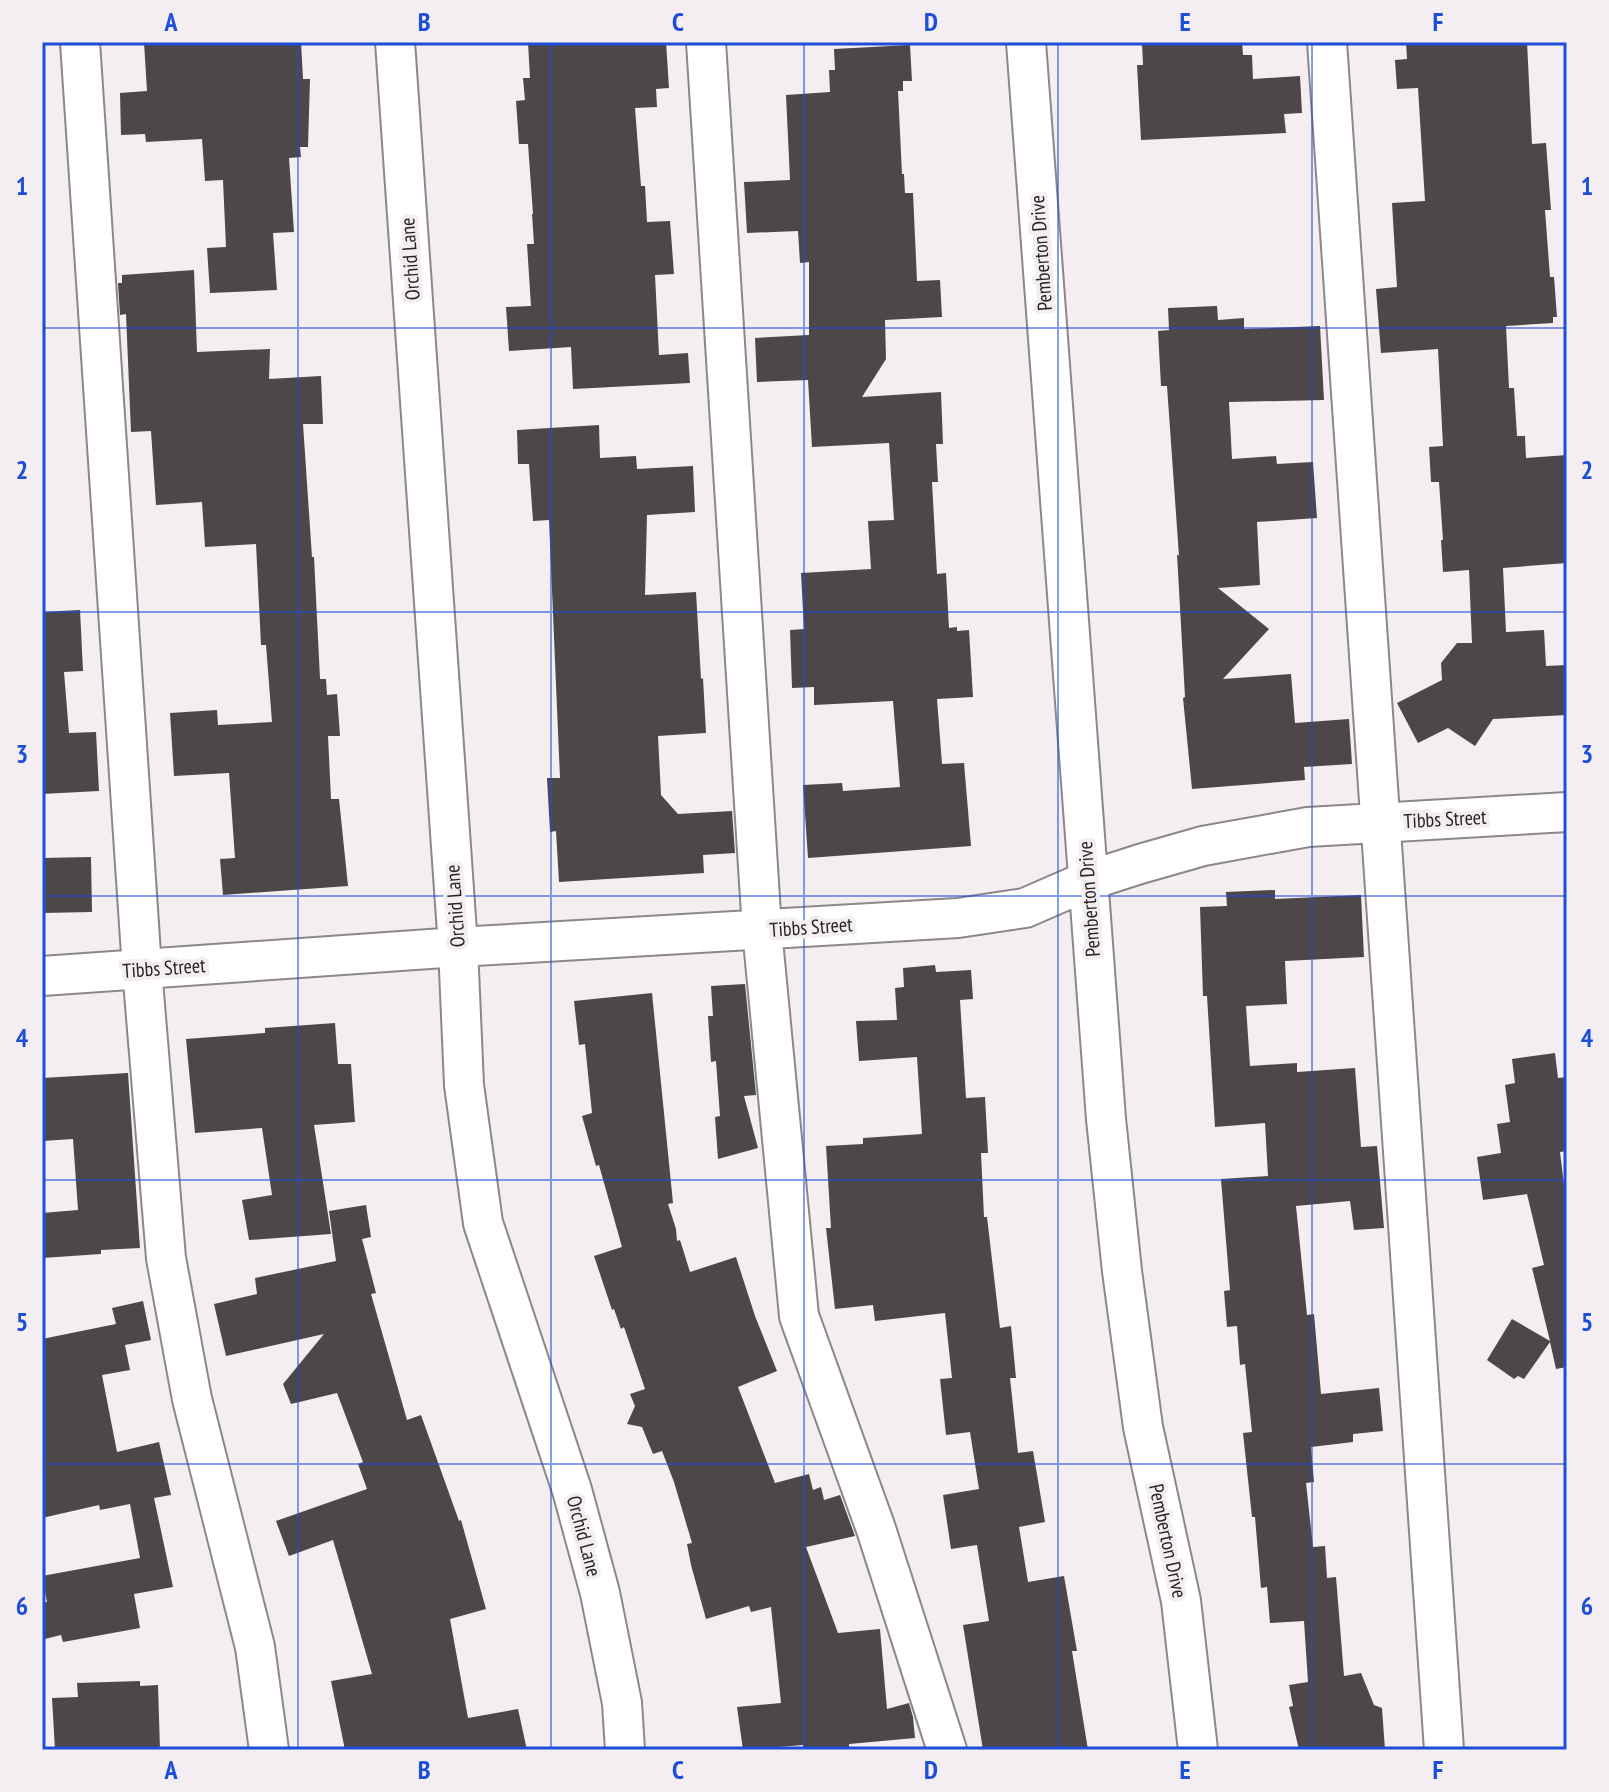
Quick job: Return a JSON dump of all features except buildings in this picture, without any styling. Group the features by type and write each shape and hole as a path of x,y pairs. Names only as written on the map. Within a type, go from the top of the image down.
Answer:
{"street":[{"path":"80,42 142,969 166,1258 192,1399 255,1647 269,1750"},
{"name":"Orchid Lane","path":"395,42 458,947 464,1085 483,1223 572,1490 600,1593 622,1703 625,1750"},
{"path":"706,42 762,930 799,1316 876,1529 947,1750"},
{"name":"Pemberton Drive","path":"1026,42 1106,1119 1143,1427 1181,1601 1198,1750"},
{"path":"1327,42 1444,1750"},
{"name":"Tibbs Street","path":"42,976 458,947 958,918 1025,908 1087,881 1203,846 1308,827 1567,812"}]}
